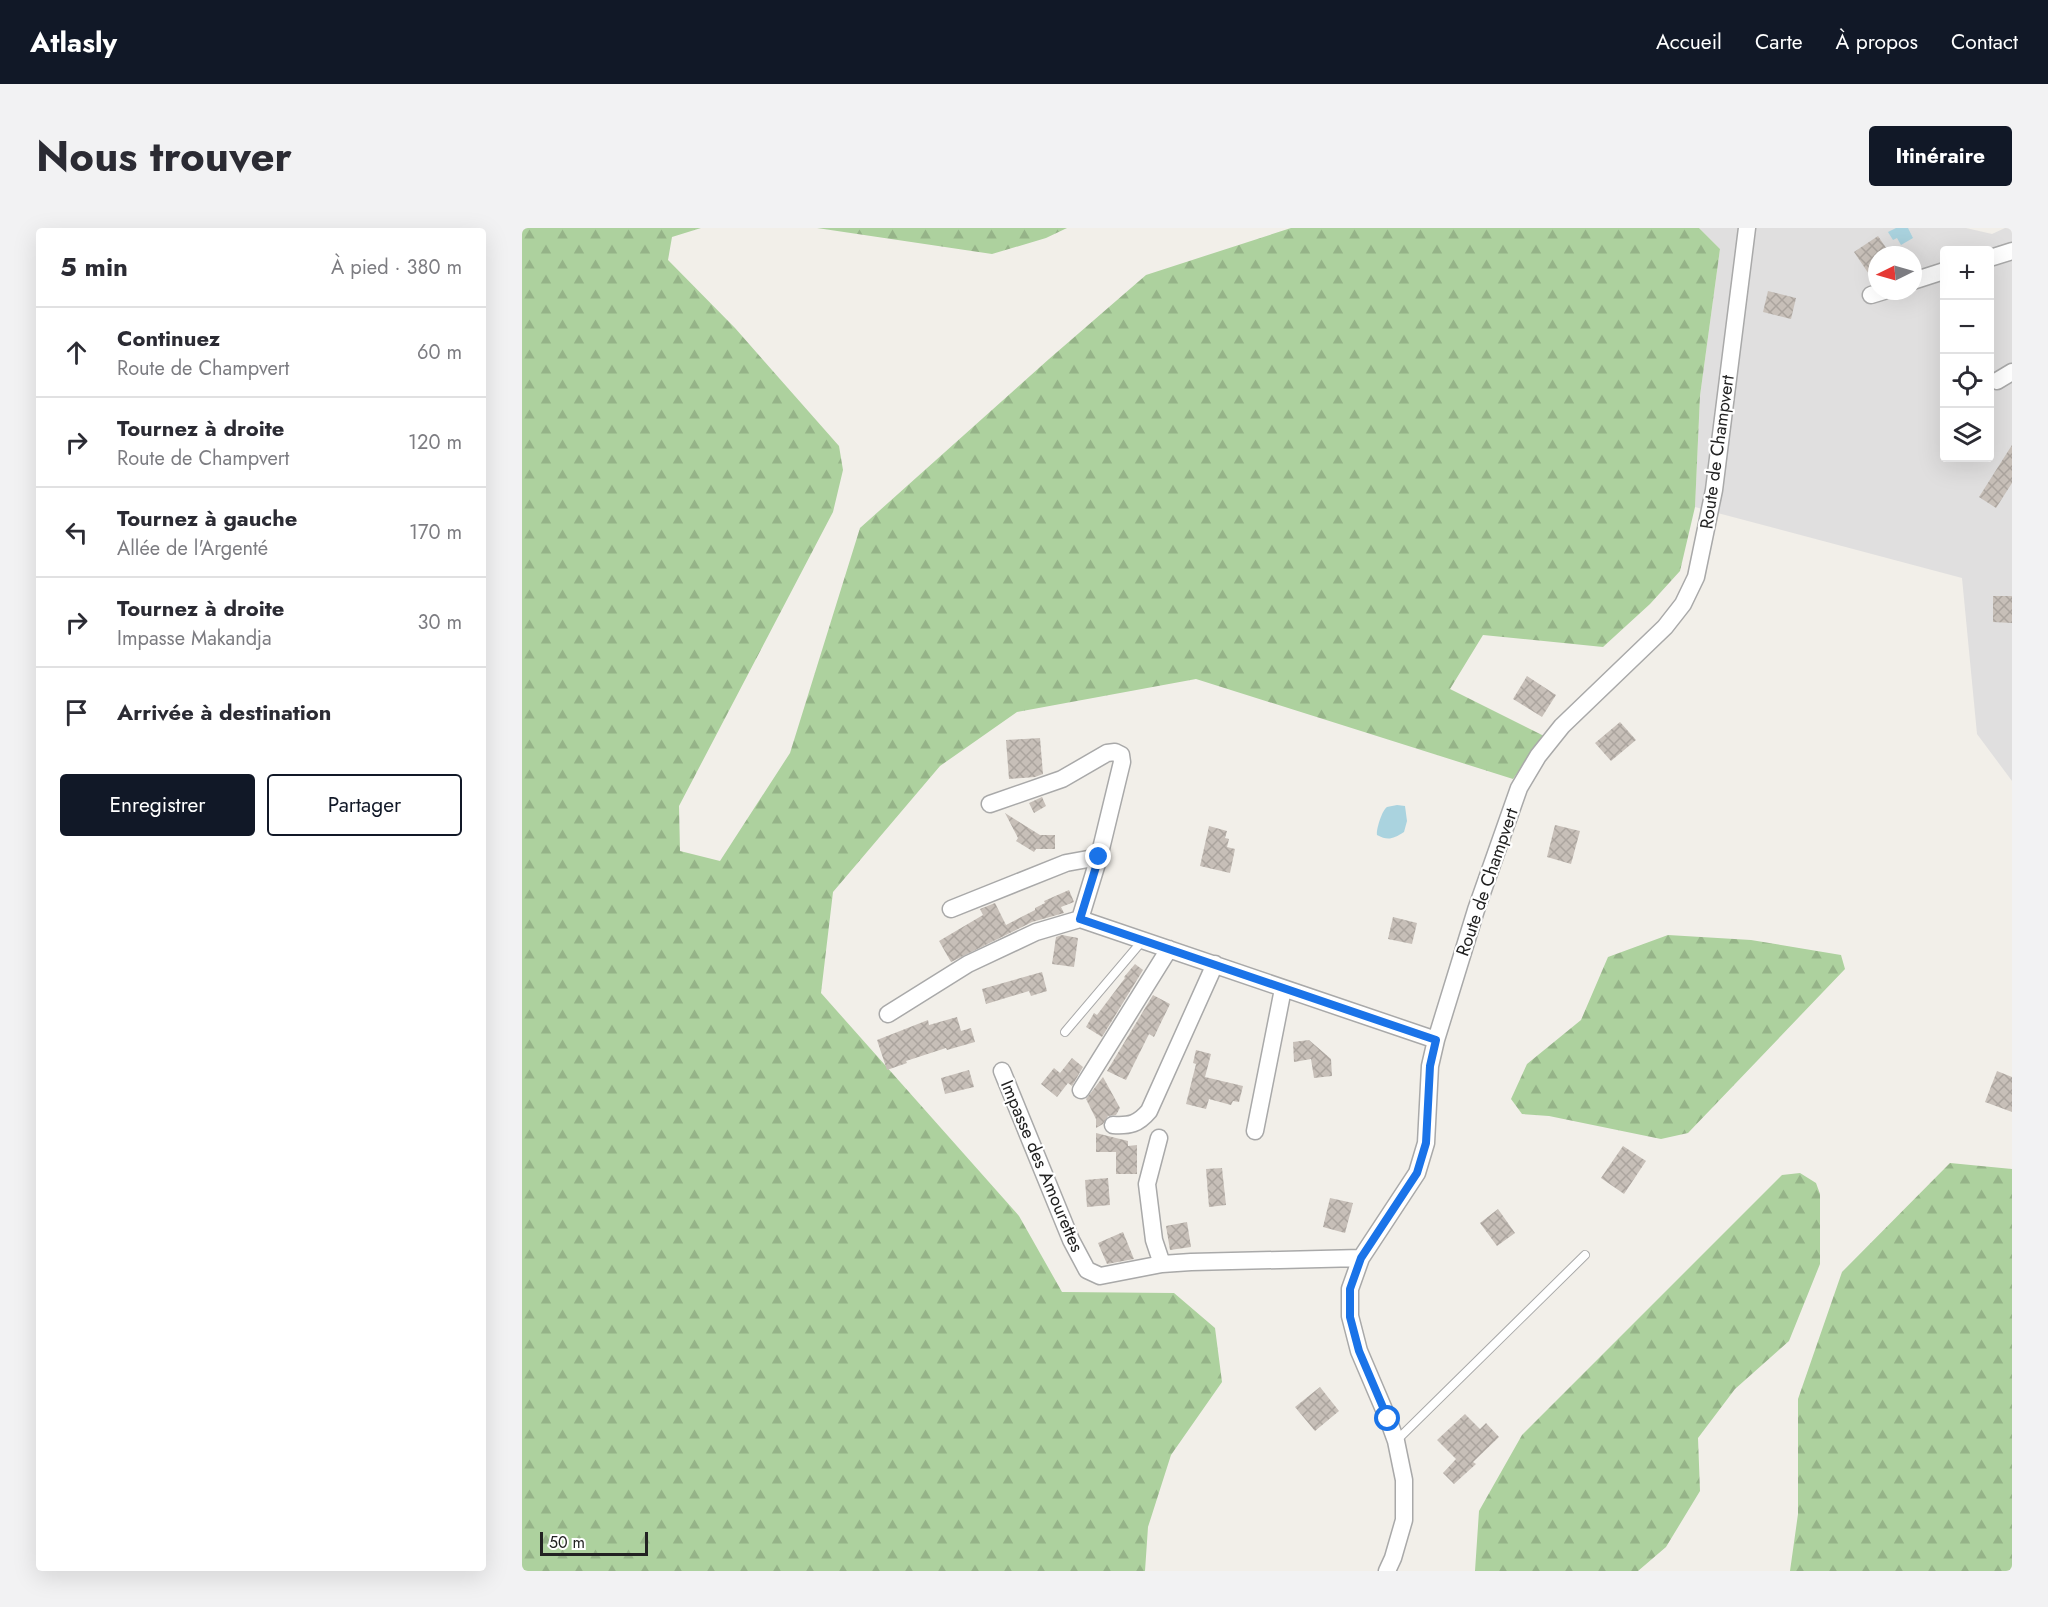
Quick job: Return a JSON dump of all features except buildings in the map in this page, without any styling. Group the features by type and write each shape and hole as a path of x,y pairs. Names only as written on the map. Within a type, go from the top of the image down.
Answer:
{"street":[{"name":"Route de Champvert","path":"1387,1571 1404,1520 1404,1480 1396,1441 1359,1351 1350,1317 1350,1289 1361,1258 1417,1173 1426,1143 1430,1066 1436,1040 1476,910 1519,788 1538,756 1562,726 1665,627 1683,604 1696,577 1714,490 1747,228"},
{"path":"1994,256 2012,251"},
{"path":"1922,279 1940,272"},
{"path":"1997,381 2012,372"},
{"path":"990,804 1062,779 1107,753 1115,752 1120,755 1122,762 1099,857 1080,919"},
{"path":"951,909 1066,863 1099,857"},
{"path":"888,1014 968,964 1036,932 1080,919 1436,1040"},
{"path":"1081,1090 1169,949"},
{"path":"1113,1125 1128,1126 1141,1121 1149,1111 1215,964"},
{"path":"1255,1131 1283,989"},
{"name":"Impasse des Amourettes","path":"1002,1071 1071,1240 1087,1270 1100,1276 1162,1264 1191,1262 1361,1258"},
{"path":"1159,1138 1147,1184 1154,1240 1162,1264"}],"lane":[{"path":"1065,1032 1143,940"},
{"path":"1396,1441 1585,1255"}],"shaded area":[{"path":"1699,228 1966,228 1992,234 2005,228 2012,228 2012,781 1977,734 1962,578 1695,507 1700,396 1720,249"}],"green space":[{"path":"522,228 701,228 672,237 668,260 735,328 839,446 843,470 833,512 679,806 680,851 720,861 790,753 860,528 1146,275 1291,228 1699,228 1720,249 1700,396 1695,507 1680,571 1650,604 1603,647 1483,635 1450,689 1544,736 1513,779 1196,679 1017,712 940,766 833,892 821,993 1019,1216 1062,1292 1174,1293 1215,1328 1222,1382 1171,1455 1148,1527 1145,1571 522,1571"},
{"path":"817,228 1067,228 1046,238 992,254"},
{"path":"1668,935 1751,940 1841,955 1845,969 1688,1133 1661,1139 1549,1116 1522,1114 1511,1099 1527,1064 1581,1020 1608,957"},
{"path":"1950,1163 2012,1169 2012,1571 1790,1571 1798,1514 1798,1399 1842,1272"},
{"path":"1800,1173 1816,1183 1820,1194 1820,1264 1789,1341 1735,1389 1698,1438 1700,1491 1666,1547 1638,1571 1475,1571 1479,1511 1522,1435 1782,1175"}],"water":[{"path":"1896,228 1908,228 1913,238 1901,245 1897,238 1893,240 1888,232"},
{"path":"1397,805 1405,806 1407,821 1404,832 1390,838 1377,835 1385,809"}],"route":[{"path":"1099,857 1080,919 1436,1040 1430,1066 1426,1143 1417,1173 1361,1258 1350,1289 1350,1317 1359,1351 1388,1419"}]}
